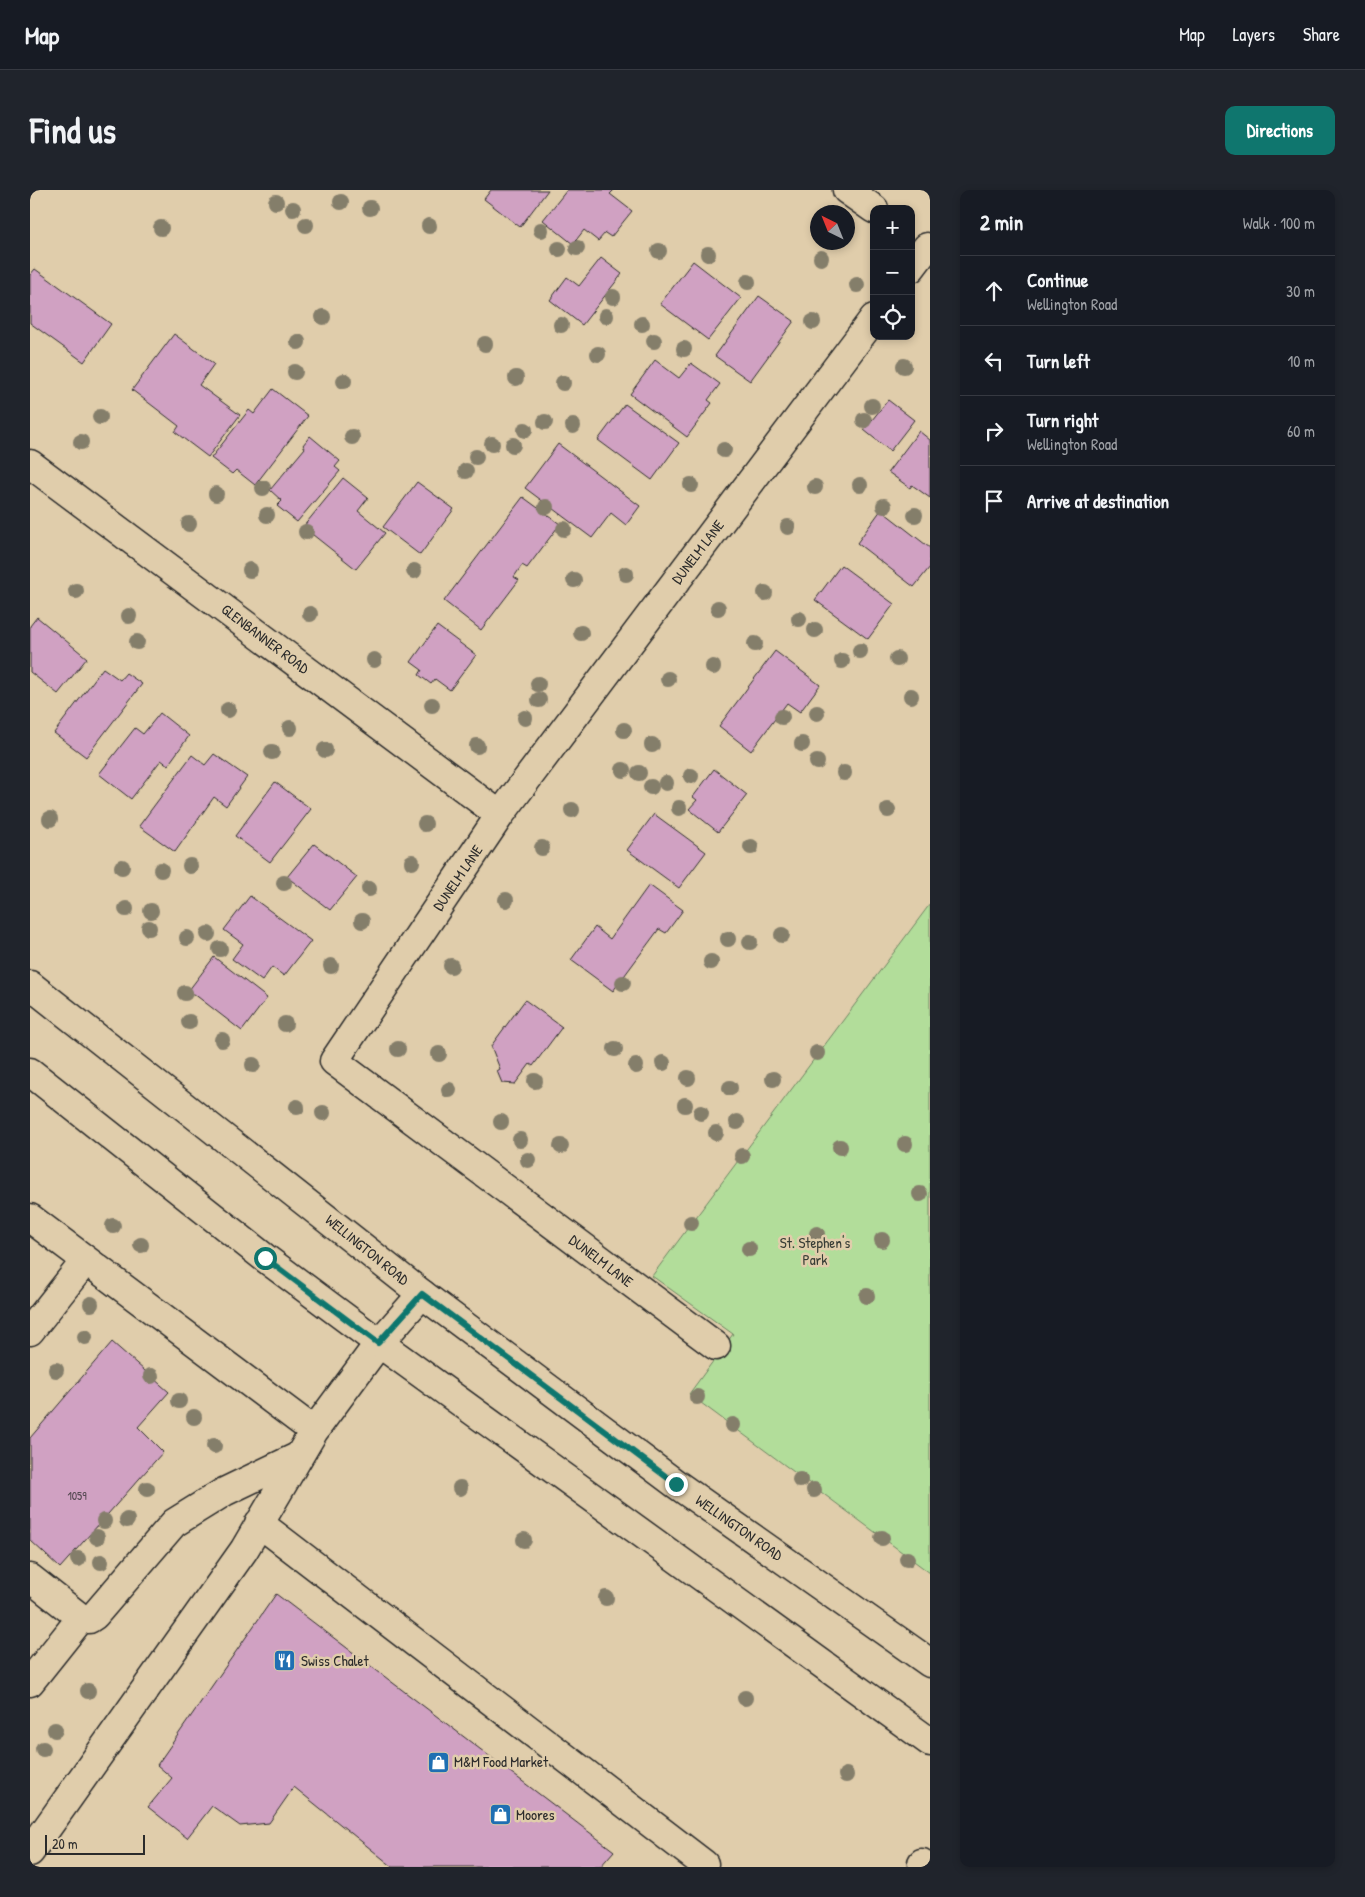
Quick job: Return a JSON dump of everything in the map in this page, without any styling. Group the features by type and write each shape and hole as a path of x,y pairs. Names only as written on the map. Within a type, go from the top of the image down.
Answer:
{"main road":[{"path":"848,190 870,206"},
{"name":"DUNELM LANE","path":"716,1346 334,1061 500,815 870,323"},
{"name":"GLENBANNER ROAD","path":"30,464 500,815"},
{"name":"WELLINGTON ROAD","path":"30,985 422,1294 676,1484 930,1663"},
{"path":"30,1072 265,1258 378,1343 930,1742"},
{"path":"30,1218 314,1431"},
{"path":"30,1331 86,1260"},
{"path":"30,1852 244,1550 314,1431 378,1343 422,1294"},
{"path":"30,1578 81,1618 89,1619 95,1615 174,1523 224,1492 299,1456"},
{"path":"259,1523 704,1864 702,1867"},
{"path":"30,1682 81,1618"}],"green space":[{"name":"St. Stephen's Park","path":"930,904 930,1573 689,1394 733,1334 652,1276"}],"building":[{"path":"491,190 548,190 520,227 484,199"},
{"path":"567,190 614,190 610,194 632,211 611,237 605,233 598,241 584,230 573,244 543,220"},
{"path":"601,258 622,274 582,325 550,300 567,277 579,286"},
{"path":"693,261 741,298 708,340 660,304"},
{"path":"35,269 111,324 84,362 30,323 30,275"},
{"path":"759,296 794,321 750,381 715,356"},
{"path":"174,334 214,364 199,385 240,415 208,457 175,432 179,426 132,390"},
{"path":"655,360 679,378 691,363 720,384 708,400 712,403 687,437 630,394"},
{"path":"273,389 308,416 255,485 236,470 232,474 211,458 249,410 254,414"},
{"path":"888,400 914,420 890,451 864,430"},
{"path":"625,404 679,443 652,480 598,440"},
{"path":"919,431 930,440 930,498 912,485 910,488 888,472"},
{"path":"310,436 340,461 335,467 340,471 297,522 277,506 282,501 270,490 305,448 303,445"},
{"path":"558,444 640,506 626,525 611,513 592,538 525,488"},
{"path":"343,478 368,498 358,511 385,533 356,569 303,527"},
{"path":"417,482 454,509 420,555 383,527"},
{"path":"523,497 560,524 527,568 522,565 514,577 519,580 481,630 444,601"},
{"path":"881,510 930,548 930,567 914,587 857,543"},
{"path":"841,565 894,604 868,639 815,600"},
{"path":"37,617 87,658 58,694 30,672 30,626"},
{"path":"437,626 476,655 450,690 435,679 431,684 419,675 422,670 411,662"},
{"path":"775,651 820,685 800,712 787,703 751,751 719,726"},
{"path":"103,668 120,680 126,673 142,684 86,757 54,733"},
{"path":"160,713 189,736 168,765 161,760 131,799 99,774 135,728 143,734"},
{"path":"214,754 247,777 226,806 214,797 175,852 139,826 192,755 205,765"},
{"path":"714,769 747,795 718,832 689,809 697,800 693,797"},
{"path":"275,782 311,809 270,862 235,836"},
{"path":"654,814 706,852 679,888 627,850"},
{"path":"314,844 357,877 330,910 287,877"},
{"path":"649,885 683,910 666,933 659,929 613,991 571,960 595,927 610,939"},
{"path":"250,896 311,941 284,976 272,967 262,981 232,959 243,944 224,930"},
{"path":"214,957 267,998 242,1031 189,990"},
{"path":"525,1000 562,1027 533,1066 530,1064 515,1084 502,1083 497,1071 500,1069 491,1046"},
{"path":"112,1342 169,1392 138,1427 163,1452 60,1568 30,1540 30,1438"},
{"path":"276,1594 614,1851 600,1867 393,1867 294,1787 269,1823 240,1826 212,1806 187,1838 148,1807 172,1778 157,1765"}],"place":[{"name":"Swiss Chalet","path":"285,1661"},
{"name":"M&M Food Market","path":"438,1762"},
{"name":"Moores","path":"500,1815"}],"route":[{"path":"265,1258 378,1343 422,1294 676,1484"}]}
